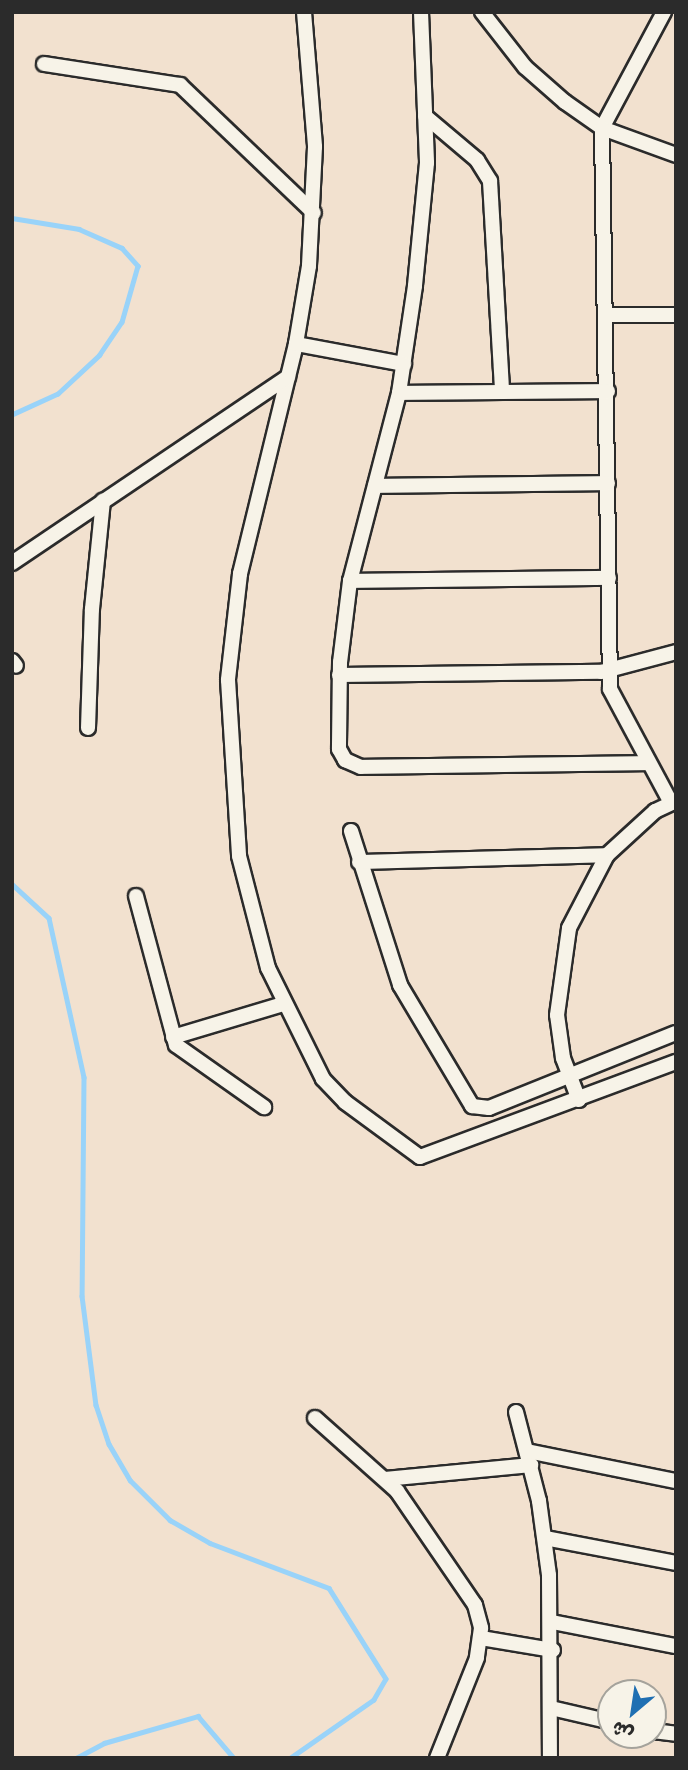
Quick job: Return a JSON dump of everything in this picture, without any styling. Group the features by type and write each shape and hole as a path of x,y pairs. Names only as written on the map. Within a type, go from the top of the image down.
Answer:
{"street":[{"path":"304,12 314,108 314,213 296,344 240,573 227,713 239,856 256,931 283,1004 330,1087 420,1157 676,1062"},
{"path":"421,12 425,187 399,393 350,581 339,675 339,749 355,766 648,762"},
{"path":"482,12 525,67 602,128 676,155"},
{"path":"579,1100 569,1076 557,1015 559,971 578,907 607,855 673,802 613,700 609,671 608,315 602,128 664,12"},
{"path":"44,64 180,85 314,213"},
{"path":"425,116 477,160 490,181 502,392"},
{"path":"608,315 676,315"},
{"path":"296,344 404,364"},
{"path":"12,563 288,376"},
{"path":"399,393 608,391"},
{"path":"375,486 608,483"},
{"path":"88,728 103,501"},
{"path":"350,581 609,578"},
{"path":"339,675 609,671 676,652"},
{"path":"351,831 400,985 472,1107 489,1108 676,1033"},
{"path":"359,862 607,855"},
{"path":"136,896 173,1037 185,1054 264,1107"},
{"path":"173,1037 283,1004"},
{"path":"516,1412 529,1458 545,1538 553,1650 550,1758"},
{"path":"315,1418 385,1479 469,1593 481,1638 437,1758"},
{"path":"385,1479 529,1458 676,1480"},
{"path":"545,1538 676,1563"},
{"path":"552,1622 676,1646"},
{"path":"481,1638 553,1650"},
{"path":"551,1708 597,1719"}],"waterway":[{"path":"12,218 79,229 122,248 138,266 122,322 100,355 58,394 12,415"},
{"path":"12,884 49,918 84,1077 82,1296 96,1405 109,1444 130,1480 170,1520 210,1543 329,1588 386,1679 374,1700 291,1758"},
{"path":"76,1758 104,1743 198,1716 234,1758"}]}
